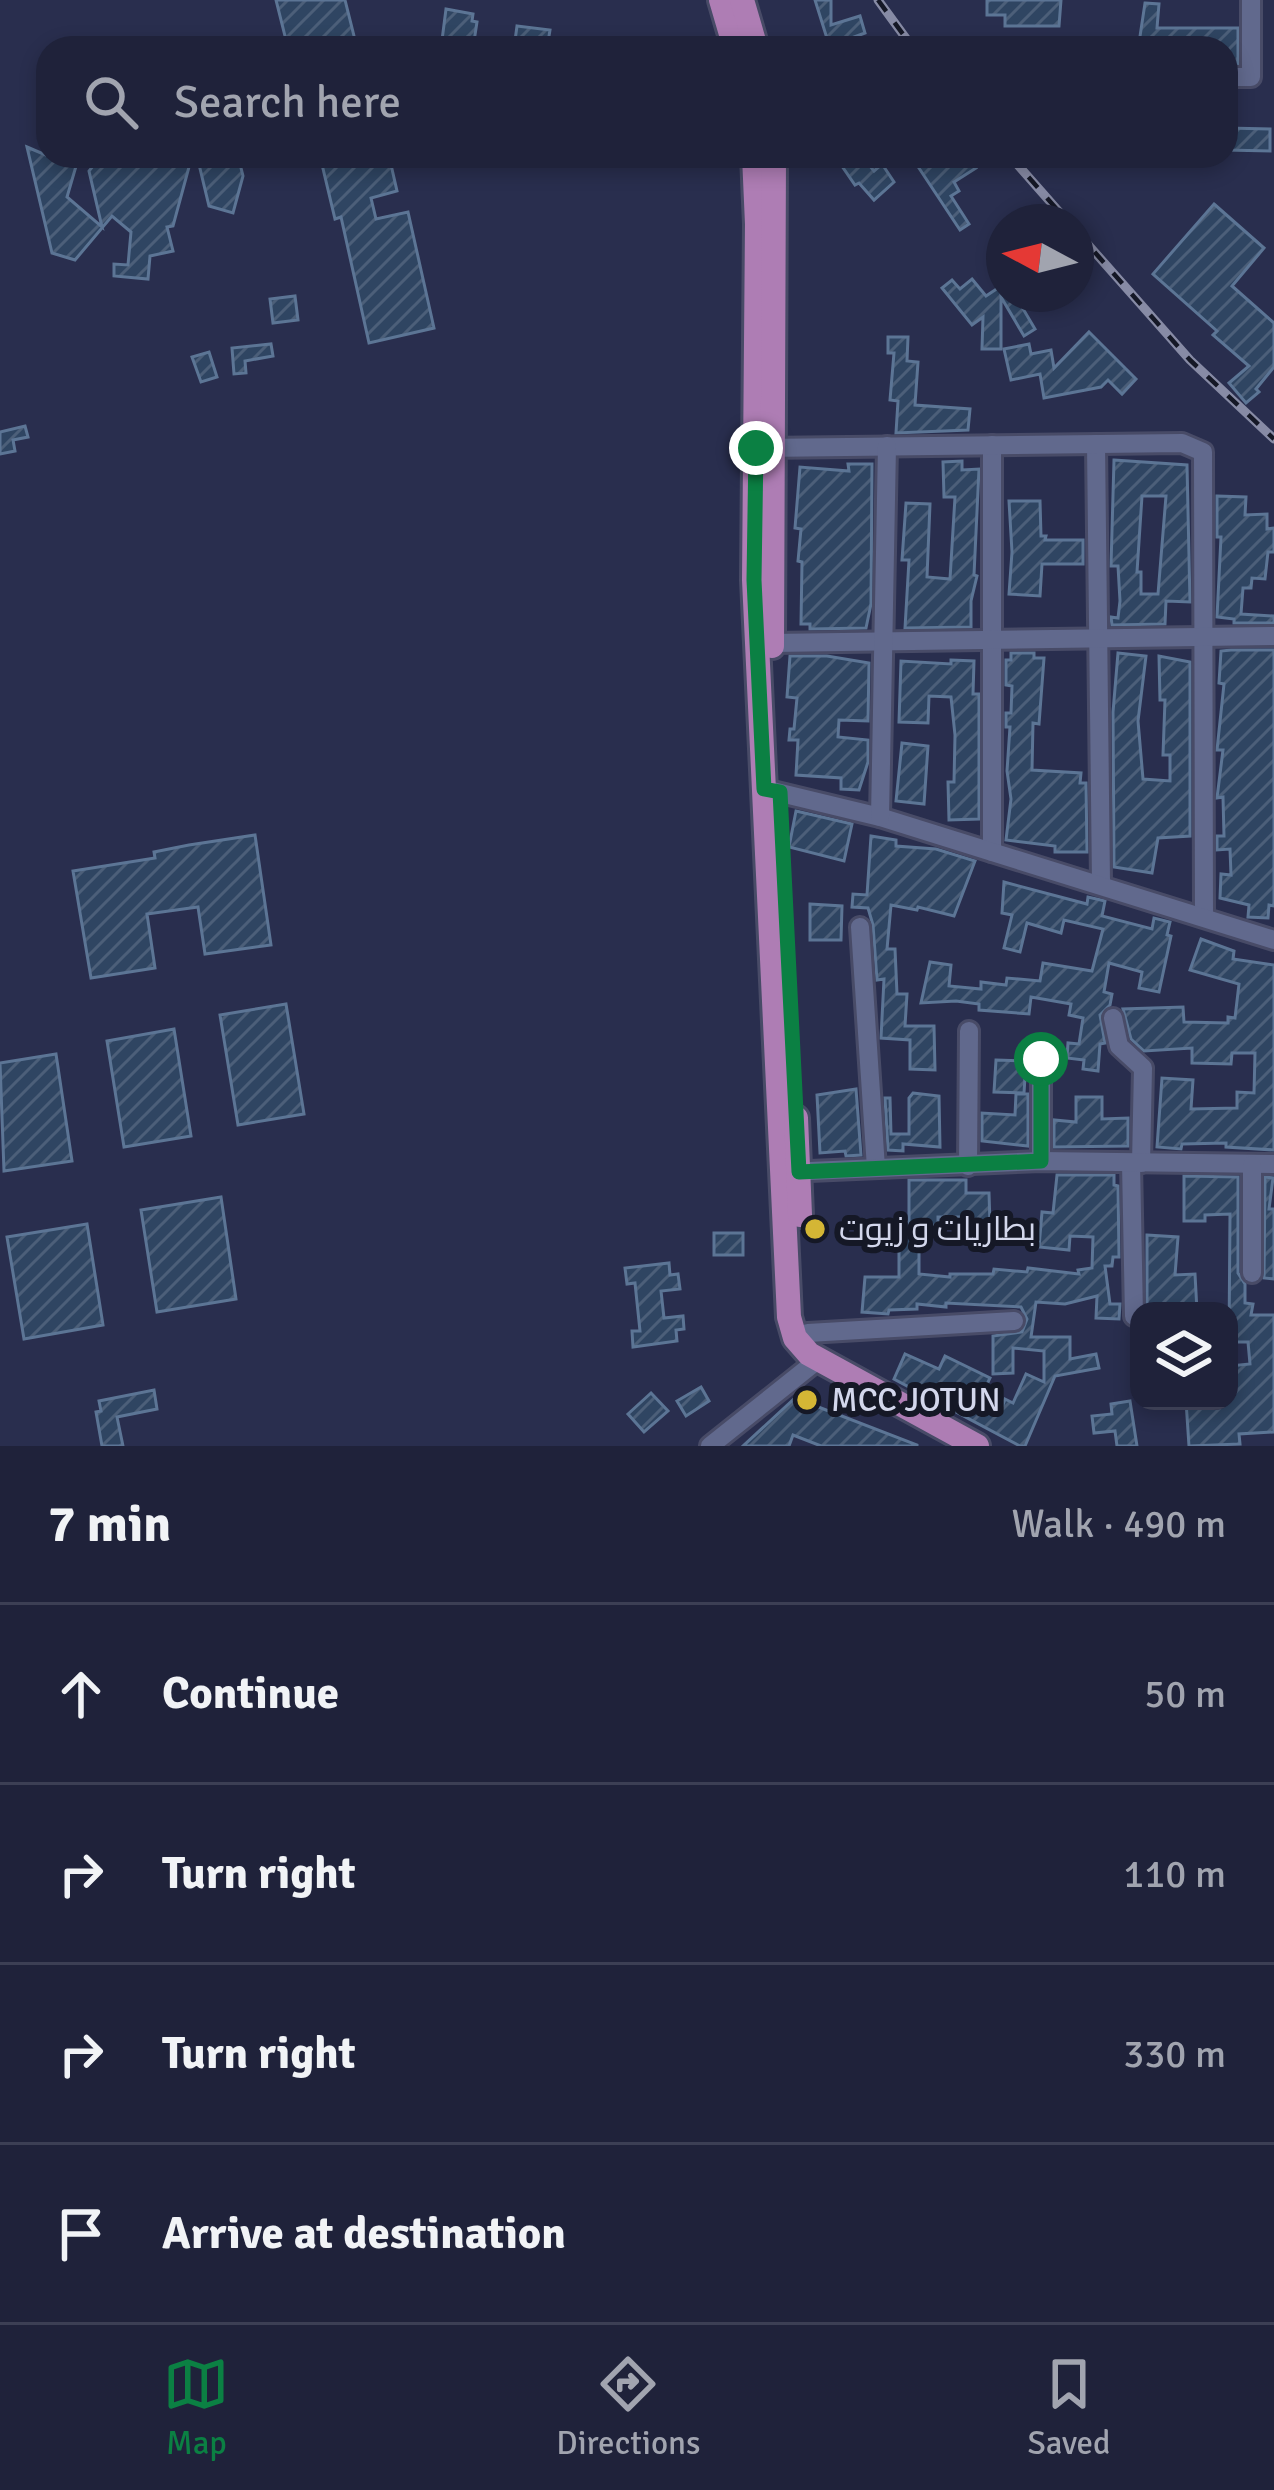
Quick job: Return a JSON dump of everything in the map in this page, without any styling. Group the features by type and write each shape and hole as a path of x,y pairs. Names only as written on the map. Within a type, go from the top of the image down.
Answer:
{"main road":[{"path":"721,0 732,36"},
{"path":"742,0 752,36"},
{"path":"754,168 772,643 772,791"},
{"path":"774,168 765,448 754,580 772,791 790,1172 790,1328 801,1347 819,1359 977,1446"},
{"path":"790,1172 808,1333 819,1359"}],"street":[{"path":"1238,77 1251,76 1251,0"},
{"path":"765,448 1181,443 1203,452 1204,917"},
{"path":"1096,444 1101,883"},
{"path":"992,445 992,852"},
{"path":"880,817 887,446"},
{"path":"772,643 1274,636"},
{"path":"772,791 880,817 1274,940"},
{"path":"860,927 876,1168"},
{"path":"1113,1018 1119,1046 1143,1068 1134,1302"},
{"path":"968,1166 969,1031"},
{"path":"1041,1059 1041,1161"},
{"path":"790,1172 1041,1161 1274,1164"},
{"path":"1252,1165 1252,1273"},
{"path":"808,1333 1014,1321"},
{"path":"714,1445 819,1359"}],"building":[{"path":"276,0 345,0 354,36 285,36"},
{"path":"815,0 831,0 831,25 860,16 865,33 826,36"},
{"path":"987,0 1061,0 1059,26 1005,26 1005,15 987,15"},
{"path":"1145,3 1159,4 1157,28 1238,28 1238,36 1140,36"},
{"path":"446,9 473,14 475,36 443,36"},
{"path":"517,26 550,30 549,36 516,36"},
{"path":"1238,128 1270,129 1270,151 1238,150"},
{"path":"27,147 36,151 36,168 75,168 67,197 102,227 91,168 189,168 173,226 167,227 173,251 150,256 148,279 114,276 114,264 128,265 131,232 112,216 75,260 52,253"},
{"path":"200,168 241,168 233,213 209,206"},
{"path":"323,168 392,168 397,191 371,198 376,219 408,212 434,328 369,343 341,217 335,219"},
{"path":"843,168 885,168 894,182 874,200 859,183 855,185"},
{"path":"919,168 976,168 954,182 959,191 951,196 969,224 960,230"},
{"path":"1214,204 1264,248 1232,286 1274,323 1274,367 1246,403 1229,383 1249,366 1153,274"},
{"path":"972,279 986,296 986,312 1001,312 1001,349 982,349 983,317 972,325 942,288 952,280 960,289"},
{"path":"295,296 298,320 273,323 270,299"},
{"path":"1010,312 1025,312 1035,329 1024,336"},
{"path":"1089,332 1136,379 1122,394 1108,380 1101,387 1044,398 1040,374 1011,380 1004,349 1029,344 1031,354 1051,350 1054,368"},
{"path":"888,337 908,337 907,361 918,362 915,405 970,409 968,430 896,433 898,401 890,400 894,353 888,353"},
{"path":"271,344 273,356 245,361 246,373 234,374 232,348"},
{"path":"209,352 217,377 201,382 192,357"},
{"path":"25,426 28,437 13,440 15,451 0,454 0,432"},
{"path":"1114,460 1187,465 1190,602 1166,601 1165,624 1112,625 1120,601 1118,566 1111,566","holes":["1142,496 1166,496 1158,594 1141,594 1141,572 1137,572"]},
{"path":"962,461 962,470 979,469 971,627 905,628 906,503 930,504 927,577 950,579 955,497 944,497 943,462"},
{"path":"848,464 872,464 871,604 866,628 810,629 810,624 801,624 801,529 795,528 800,467 849,471"},
{"path":"1217,496 1246,497 1245,515 1267,514 1267,529 1274,528 1274,552 1268,552 1265,579 1252,578 1251,588 1243,588 1241,614 1274,616 1274,623 1234,623 1234,619 1217,617 1221,537 1217,537"},
{"path":"1009,501 1040,501 1045,540 1083,540 1083,564 1042,564 1040,596 1009,594"},
{"path":"1274,650 1274,906 1269,905 1268,918 1248,917 1249,905 1220,898 1221,874 1231,875 1230,849 1217,850 1217,836 1224,836 1223,797 1217,798 1223,750 1217,750 1224,684 1219,683 1221,651"},
{"path":"1011,653 1044,658 1039,724 1033,723 1032,770 1081,773 1080,783 1086,783 1087,852 1055,852 1055,846 1006,840 1011,799 1006,713 1011,713 1012,686 1006,685 1006,660 1011,660"},
{"path":"1118,653 1146,656 1138,721 1143,779 1170,781 1170,755 1163,755 1165,700 1160,700 1159,656 1190,662 1190,836 1158,838 1152,873 1114,867 1113,712"},
{"path":"790,656 869,663 868,721 839,720 838,737 868,740 868,762 859,790 841,789 841,778 796,775 798,740 789,740 797,698 787,697"},
{"path":"951,660 974,661 973,694 979,694 979,819 949,820 948,782 954,782 955,735 951,697 929,696 928,723 899,722 901,661 951,664"},
{"path":"902,743 928,746 924,804 896,801"},
{"path":"796,811 852,824 844,861 789,847"},
{"path":"255,835 271,945 205,954 198,907 147,914 155,968 91,978 73,871"},
{"path":"871,836 896,840 896,846 936,849 975,861 954,916 891,905 887,949 895,949 897,994 907,994 905,1026 934,1026 935,1070 910,1069 910,1040 881,1038 884,979 877,980 873,925 868,908 852,907 853,894 867,895"},
{"path":"1004,882 1087,904 1088,897 1105,901 1102,916 1152,929 1154,918 1170,922 1159,992 1139,988 1142,972 1109,963 1104,992 1112,994 1110,1005 1100,1015 1105,1043 1100,1044 1098,1071 1083,1069 1084,1060 1067,1058 1068,1043 1079,1044 1083,1018 1069,1015 1071,1004 1031,997 1029,1014 979,1010 979,1004 956,1001 921,1003 930,962 951,965 949,986 981,989 981,982 1006,985 1007,978 1040,981 1043,963 1092,971 1103,929 1064,920 1061,933 1027,923 1020,952 1004,948 1012,915 1002,913"},
{"path":"810,904 842,906 841,940 810,940"},
{"path":"1201,939 1234,951 1233,959 1274,965 1274,1150 1226,1147 1226,1143 1157,1147 1162,1078 1193,1080 1191,1109 1237,1108 1237,1092 1254,1093 1255,1053 1232,1053 1231,1064 1192,1063 1192,1048 1144,1051 1131,1039 1123,1009 1183,1007 1184,1022 1228,1023 1228,1017 1235,1018 1239,984 1190,970"},
{"path":"286,1004 304,1114 238,1125 220,1015"},
{"path":"174,1029 191,1136 124,1147 107,1041"},
{"path":"56,1054 72,1161 4,1171 0,1063"},
{"path":"996,1060 1026,1061 1024,1093 994,1092"},
{"path":"856,1089 861,1155 820,1153 817,1095"},
{"path":"913,1093 939,1096 940,1147 903,1144 903,1151 888,1150 885,1098 890,1098 891,1134 909,1134"},
{"path":"1016,1094 1028,1094 1028,1146 982,1141 982,1113 1015,1115"},
{"path":"1076,1097 1102,1097 1102,1119 1128,1118 1128,1146 1054,1147 1054,1120 1076,1122"},
{"path":"1057,1175 1114,1175 1119,1257 1113,1257 1112,1266 1105,1266 1110,1304 1120,1304 1119,1319 1096,1318 1097,1296 1065,1304 1036,1302 1031,1337 1070,1337 1070,1359 1096,1354 1099,1368 1055,1376 1025,1446 1020,1446 894,1379 905,1354 939,1369 945,1356 990,1378 982,1395 1003,1405 1005,1399 1013,1403 1026,1374 1044,1382 1044,1351 1013,1348 1013,1373 993,1374 993,1336 1022,1332 1027,1319 1021,1307 946,1303 946,1307 917,1304 917,1309 889,1310 888,1314 862,1312 865,1277 899,1277 899,1233 919,1233 919,1274 950,1277 993,1274 994,1269 1027,1272 1028,1268 1079,1274 1078,1270 1092,1268 1093,1237 1070,1236 1069,1250 1039,1247 1042,1212 1053,1213"},
{"path":"1184,1176 1238,1177 1238,1273 1245,1284 1245,1303 1253,1304 1251,1315 1274,1315 1274,1432 1239,1434 1240,1444 1189,1446 1187,1410 1238,1410 1238,1365 1250,1364 1248,1342 1238,1342 1238,1302 1229,1302 1230,1214 1184,1221"},
{"path":"1265,1177 1273,1178 1269,1209 1274,1209 1274,1279 1264,1278"},
{"path":"909,1180 966,1180 966,1193 989,1193 990,1224 963,1224 963,1217 938,1217 938,1225 909,1226"},
{"path":"221,1197 236,1299 157,1312 141,1210"},
{"path":"87,1224 103,1325 24,1339 7,1237"},
{"path":"714,1233 743,1233 743,1255 714,1255"},
{"path":"1147,1235 1178,1237 1175,1275 1195,1274 1197,1302 1147,1302"},
{"path":"669,1263 670,1275 678,1274 680,1289 661,1291 664,1318 683,1316 684,1329 676,1330 677,1341 633,1347 632,1331 640,1331 635,1283 627,1284 625,1268"},
{"path":"701,1387 709,1401 686,1416 677,1401"},
{"path":"154,1390 157,1409 117,1417 123,1446 102,1446 96,1412 101,1411 99,1401"},
{"path":"651,1393 668,1411 644,1432 628,1414"},
{"path":"795,1398 917,1446 821,1446 793,1435 789,1446 743,1446"},
{"path":"1130,1401 1137,1446 1117,1446 1115,1431 1094,1433 1092,1416 1112,1414 1111,1404"}],"railway":[{"path":"878,0 904,36"},
{"path":"1021,168 1052,204"},
{"path":"1094,251 1190,360 1274,439"}],"place":[{"name":"بطاريات و زيوت","path":"815,1229"},
{"name":"MCC JOTUN","path":"807,1400"}],"route":[{"path":"756,448 754,580 764,789 780,792 799,1172 1041,1161 1041,1059"}]}
